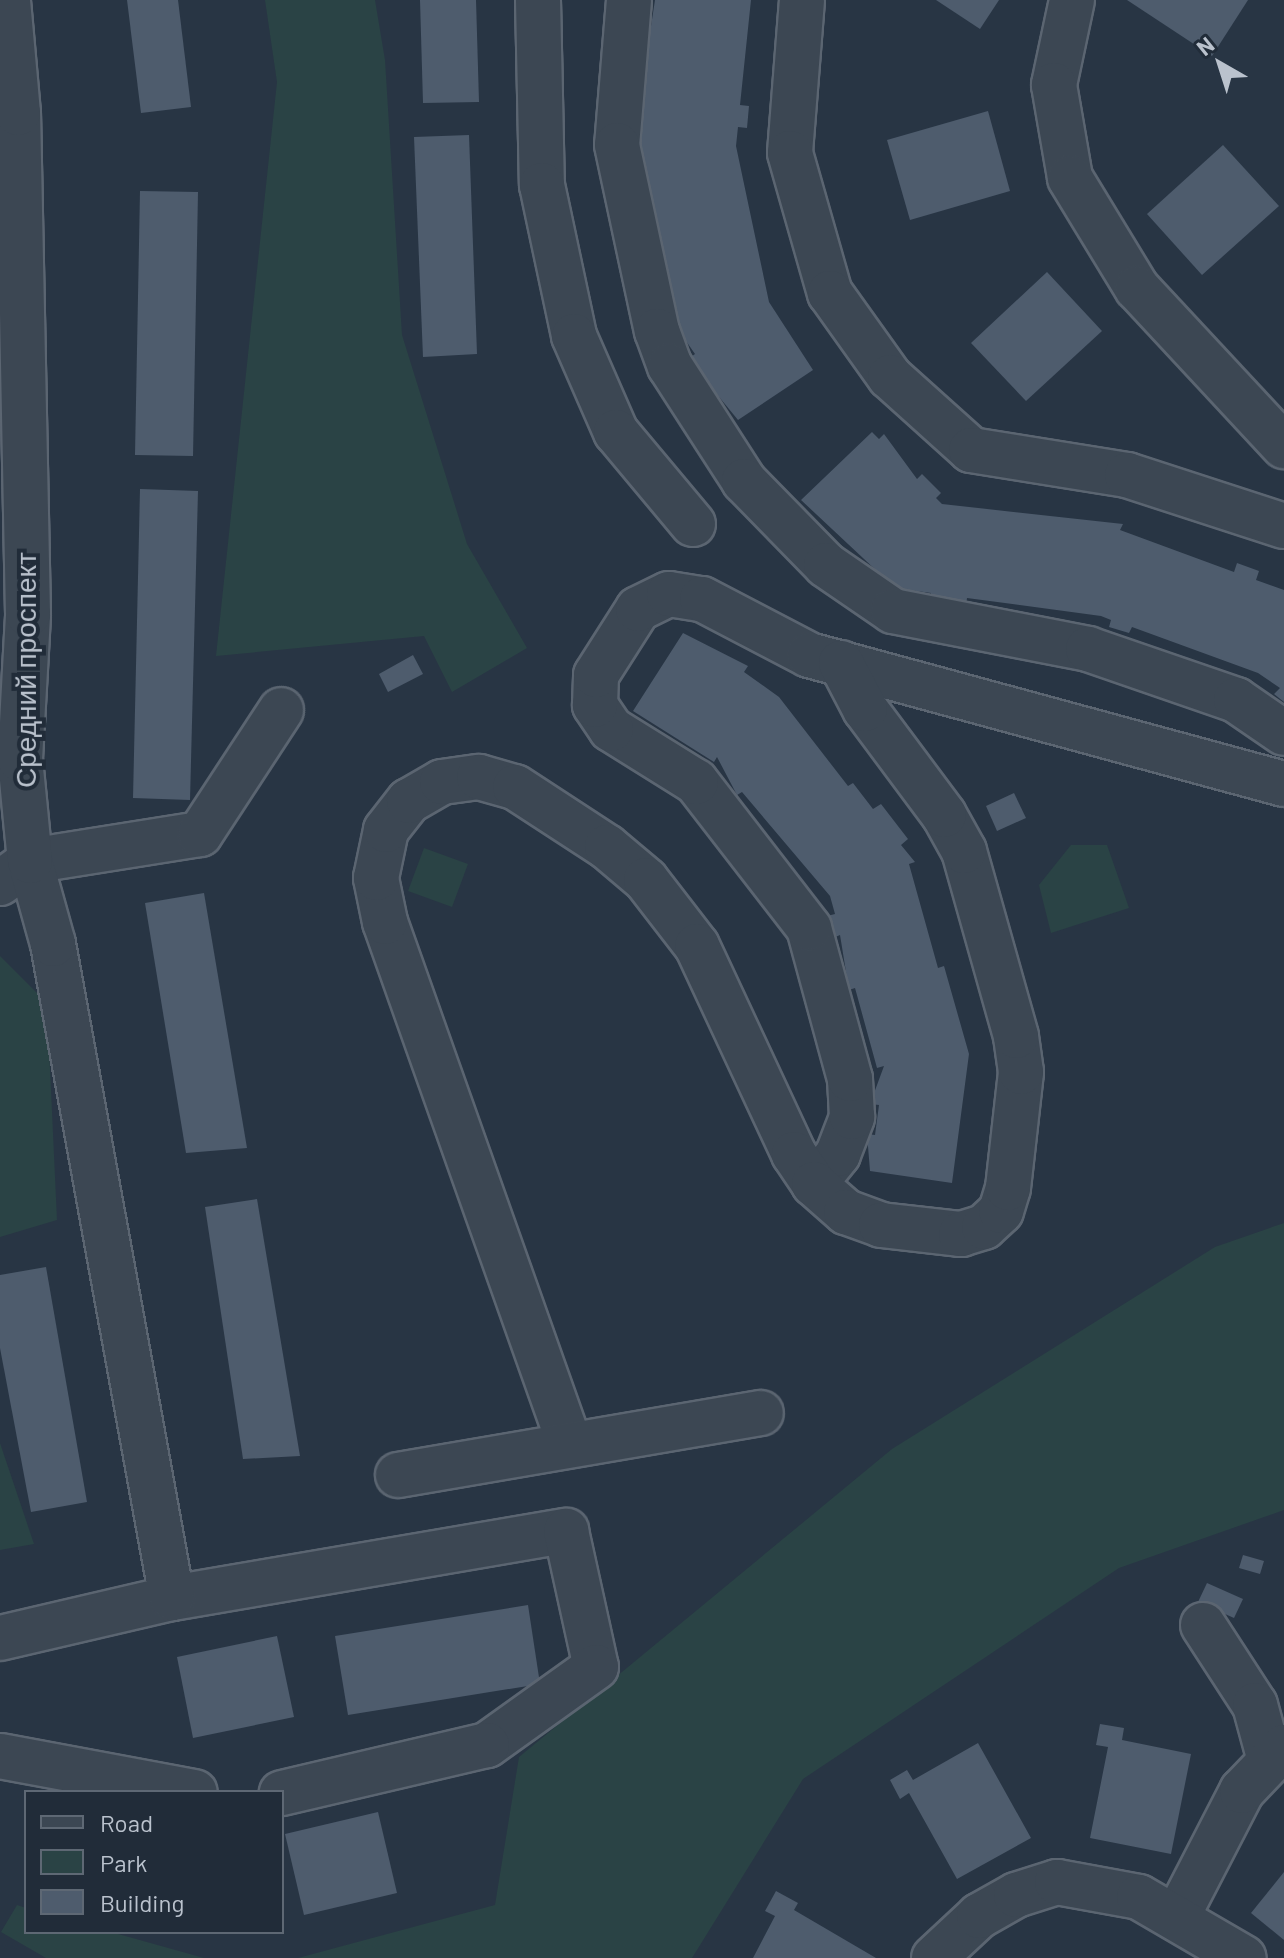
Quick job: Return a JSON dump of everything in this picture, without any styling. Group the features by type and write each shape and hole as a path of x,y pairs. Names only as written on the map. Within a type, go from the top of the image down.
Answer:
{"street":[{"name":"Средний проспект","path":"8,0 12,520 28,614 15,872 53,944 172,1598"},
{"path":"538,0 542,185 574,336 616,432 693,524"},
{"path":"629,0 617,145 657,331 670,366 744,481 826,565 893,611 1088,649 1236,700 1284,733"},
{"path":"802,0 790,153 830,293 890,377 971,450 1127,475 1284,526"},
{"path":"1072,0 1054,85 1058,129 1076,190 1137,288 1284,446"},
{"path":"814,1184 838,1154 852,1117 850,1079 809,928 696,782 611,729 595,705 596,675 638,609 669,594 702,599 778,641 841,663 1284,784"},
{"path":"570,1445 385,922 376,878 386,830 409,801 442,782 479,777 515,787 646,880 697,946 794,1154 814,1184 846,1212 881,1225 961,1234 984,1227 1001,1211 1008,1188 1021,1072 964,851 944,815 865,709 841,663"},
{"path":"15,872 200,834 281,710"},
{"path":"398,1475 761,1413"},
{"path":"0,1638 172,1598 566,1531 596,1667 487,1745 284,1793"},
{"path":"1178,1915 1220,1829 1276,1752 1255,1705 1203,1625"},
{"path":"0,1756 184,1790"},
{"path":"934,1958 979,1916 1057,1882 1099,1885 1178,1915 1244,1958"}],"green space":[{"path":"265,0 375,0 385,60 402,335 467,544 527,648 452,692 424,636 216,656 277,82"},
{"path":"1071,845 1107,845 1129,908 1051,933 1039,885"},
{"path":"424,848 468,864 452,907 408,891"},
{"path":"0,956 47,1003 57,1220 0,1237"},
{"path":"1284,1223 1284,1510 1119,1568 803,1779 692,1958 298,1958 495,1905 519,1757 892,1449 1215,1247"},
{"path":"0,1443 34,1544 0,1550"},
{"path":"17,1905 24,1907 24,1934 118,1934 204,1958 46,1958 1,1932"}],"building":[{"path":"127,0 178,0 191,107 141,113"},
{"path":"420,0 476,0 479,102 423,103"},
{"path":"655,0 751,0 740,105 749,106 747,128 738,127 736,146 769,302 813,370 738,420 688,359 695,354 679,331 655,214 647,215 644,199 651,198 639,143 633,143"},
{"path":"936,0 999,0 980,29"},
{"path":"1127,0 1248,0 1212,56"},
{"path":"988,111 1010,191 910,220 887,140"},
{"path":"469,135 477,354 423,357 414,137"},
{"path":"1223,145 1279,206 1202,275 1147,214"},
{"path":"140,191 198,192 193,456 135,455"},
{"path":"1047,272 1102,331 1026,401 971,343"},
{"path":"872,432 879,439 884,434 917,479 922,474 941,493 936,498 942,504 1123,524 1120,530 1234,572 1237,563 1259,571 1256,580 1284,590 1284,702 1274,694 1280,688 1258,673 1132,627 1129,633 1109,627 1111,620 1101,616 967,598 966,606 930,602 931,593 895,588 801,500"},
{"path":"140,489 198,491 190,800 133,798"},
{"path":"683,633 748,666 744,672 779,697 848,786 853,783 873,809 881,804 908,839 901,845 915,862 909,864 938,968 944,966 969,1054 952,1183 870,1171 867,1134 875,1135 879,1105 870,1104 884,1066 877,1068 855,988 849,990 840,935 833,938 827,916 835,914 830,896 742,792 737,795 717,757 714,762 633,711"},
{"path":"413,655 423,674 388,692 379,674"},
{"path":"1014,793 1026,818 997,831 986,806"},
{"path":"204,893 247,1148 186,1153 145,903"},
{"path":"257,1199 300,1456 243,1459 205,1207"},
{"path":"46,1267 87,1502 31,1512 0,1348 0,1275"},
{"path":"1243,1555 1264,1561 1260,1574 1239,1568"},
{"path":"1207,1583 1243,1599 1234,1618 1198,1602"},
{"path":"528,1605 540,1684 348,1715 335,1636"},
{"path":"277,1636 294,1717 193,1738 177,1657"},
{"path":"1100,1724 1124,1728 1122,1740 1191,1754 1171,1854 1090,1838 1108,1747 1096,1745"},
{"path":"978,1743 1031,1838 957,1879 909,1793 900,1799 890,1780 907,1770 913,1780"},
{"path":"378,1812 397,1893 304,1915 285,1834"},
{"path":"1284,1872 1284,1940 1251,1913"},
{"path":"776,1891 798,1903 794,1910 876,1958 753,1958 775,1916 765,1911"}]}
